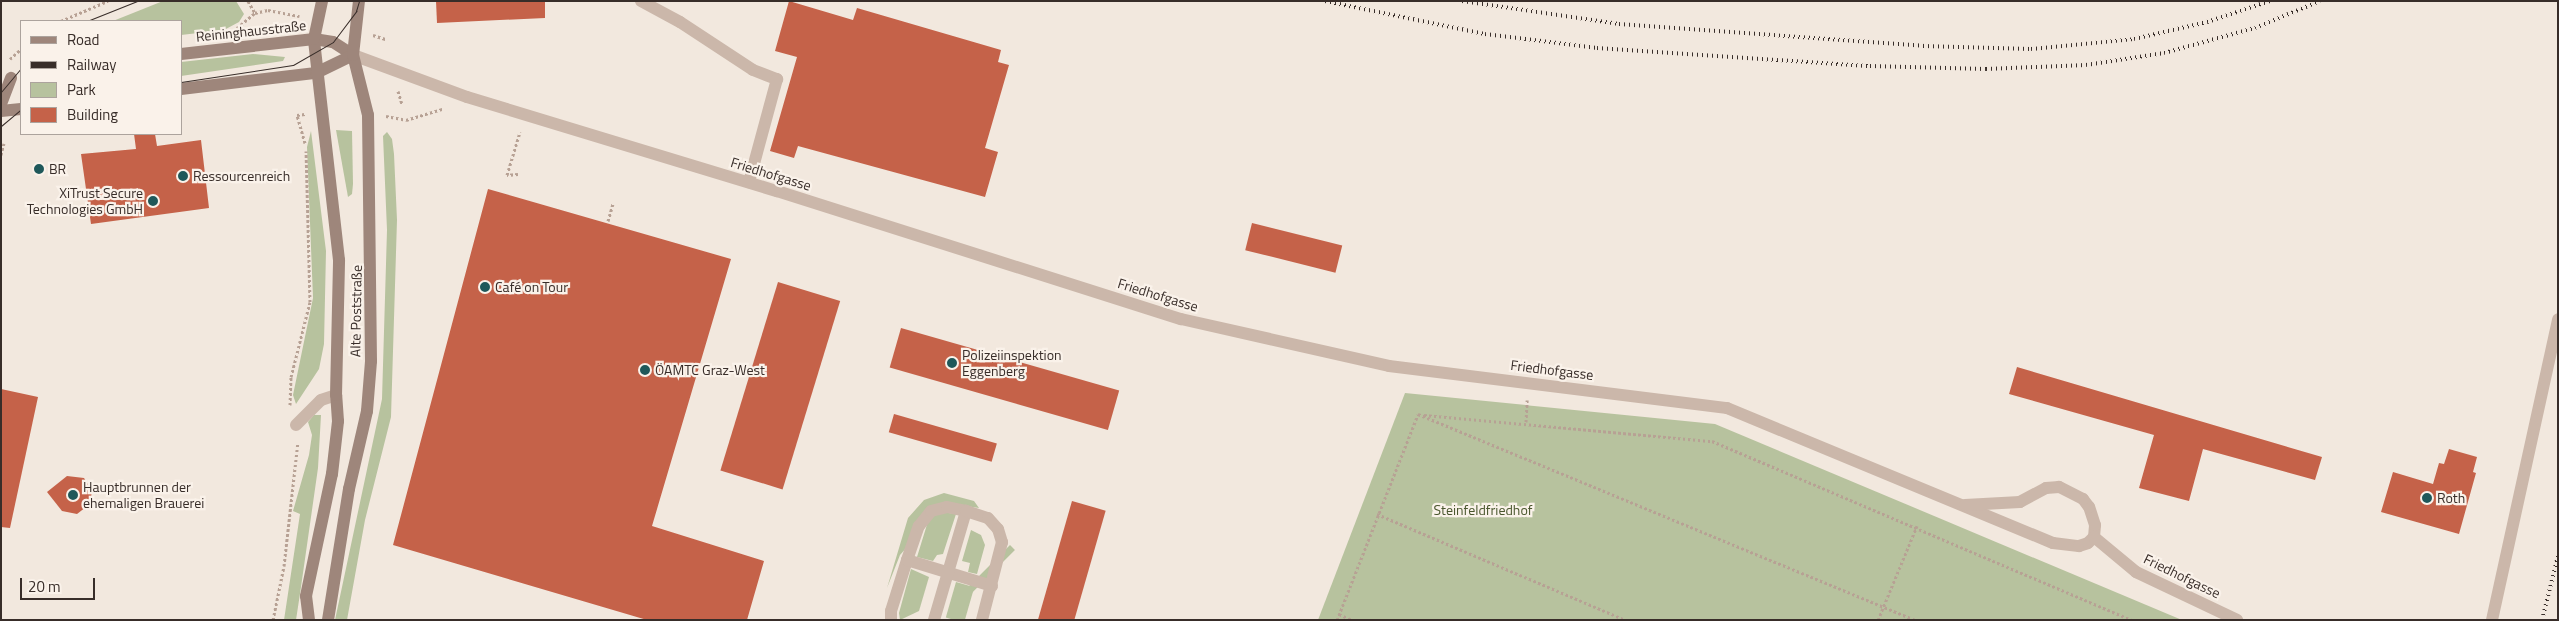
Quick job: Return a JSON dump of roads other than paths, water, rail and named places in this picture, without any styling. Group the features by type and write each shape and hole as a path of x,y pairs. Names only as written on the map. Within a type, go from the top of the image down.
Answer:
{"main road":[{"name":"Alte Poststraße","path":"309,620 306,596 332,474 338,421 336,395 339,260 333,193 316,72 314,39 322,1"},
{"name":"Alte Poststraße","path":"328,620 350,489 367,411 371,361 368,115 353,55 359,1"},
{"name":"Reininghausstraße","path":"182,54 314,39 333,42 353,55"},
{"path":"182,89 316,72 353,55"},
{"path":"1,104 11,78"},
{"path":"1,111 20,109"}],"street":[{"path":"641,1 680,22 753,70 777,79 749,182"},
{"name":"Friedhofgasse","path":"353,55 467,97 749,182 1190,321 1389,366 1727,408 1965,505 2036,537 2068,547 2088,543 2094,537 2095,525 2089,507 2083,499 2059,487 2046,488 2020,502 1965,505"},
{"path":"2492,620 2558,319"},
{"path":"296,425 321,400 336,395"},
{"path":"891,620 895,595 919,526 930,511 948,508 988,518 998,529 1002,542 982,620"},
{"path":"934,620 966,511"},
{"name":"Friedhofgasse","path":"2094,537 2136,572 2237,620"},
{"path":"907,560 992,586"}],"tram line":[{"path":"90,20 137,1"},
{"path":"182,82 293,65 333,42 356,11 359,1"},
{"path":"1,92 20,69"},
{"path":"1,126 20,110"}],"railway":[{"path":"1325,1 1485,34 1597,48 1870,66 1986,69 2086,65 2164,53 2255,28 2320,1"},
{"path":"1462,1 1619,24 1923,46 2031,49 2134,39 2207,22 2270,1"},
{"path":"2542,620 2558,556"}],"place":[{"name":"BR","path":"39,169"},
{"name":"Ressourcenreich","path":"183,176"},
{"name":"XiTrust Secure Technologies GmbH","path":"153,201"},
{"name":"Café on Tour","path":"485,287"},
{"name":"Polizeiinspektion Eggenberg","path":"952,363"},
{"name":"ÖAMTC Graz-West","path":"645,370"},
{"name":"Hauptbrunnen der ehemaligen Brauerei","path":"73,495"},
{"name":"Roth","path":"2427,498"}],"park label":[{"name":"Steinfeldfriedhof","path":"1483,510"}]}
